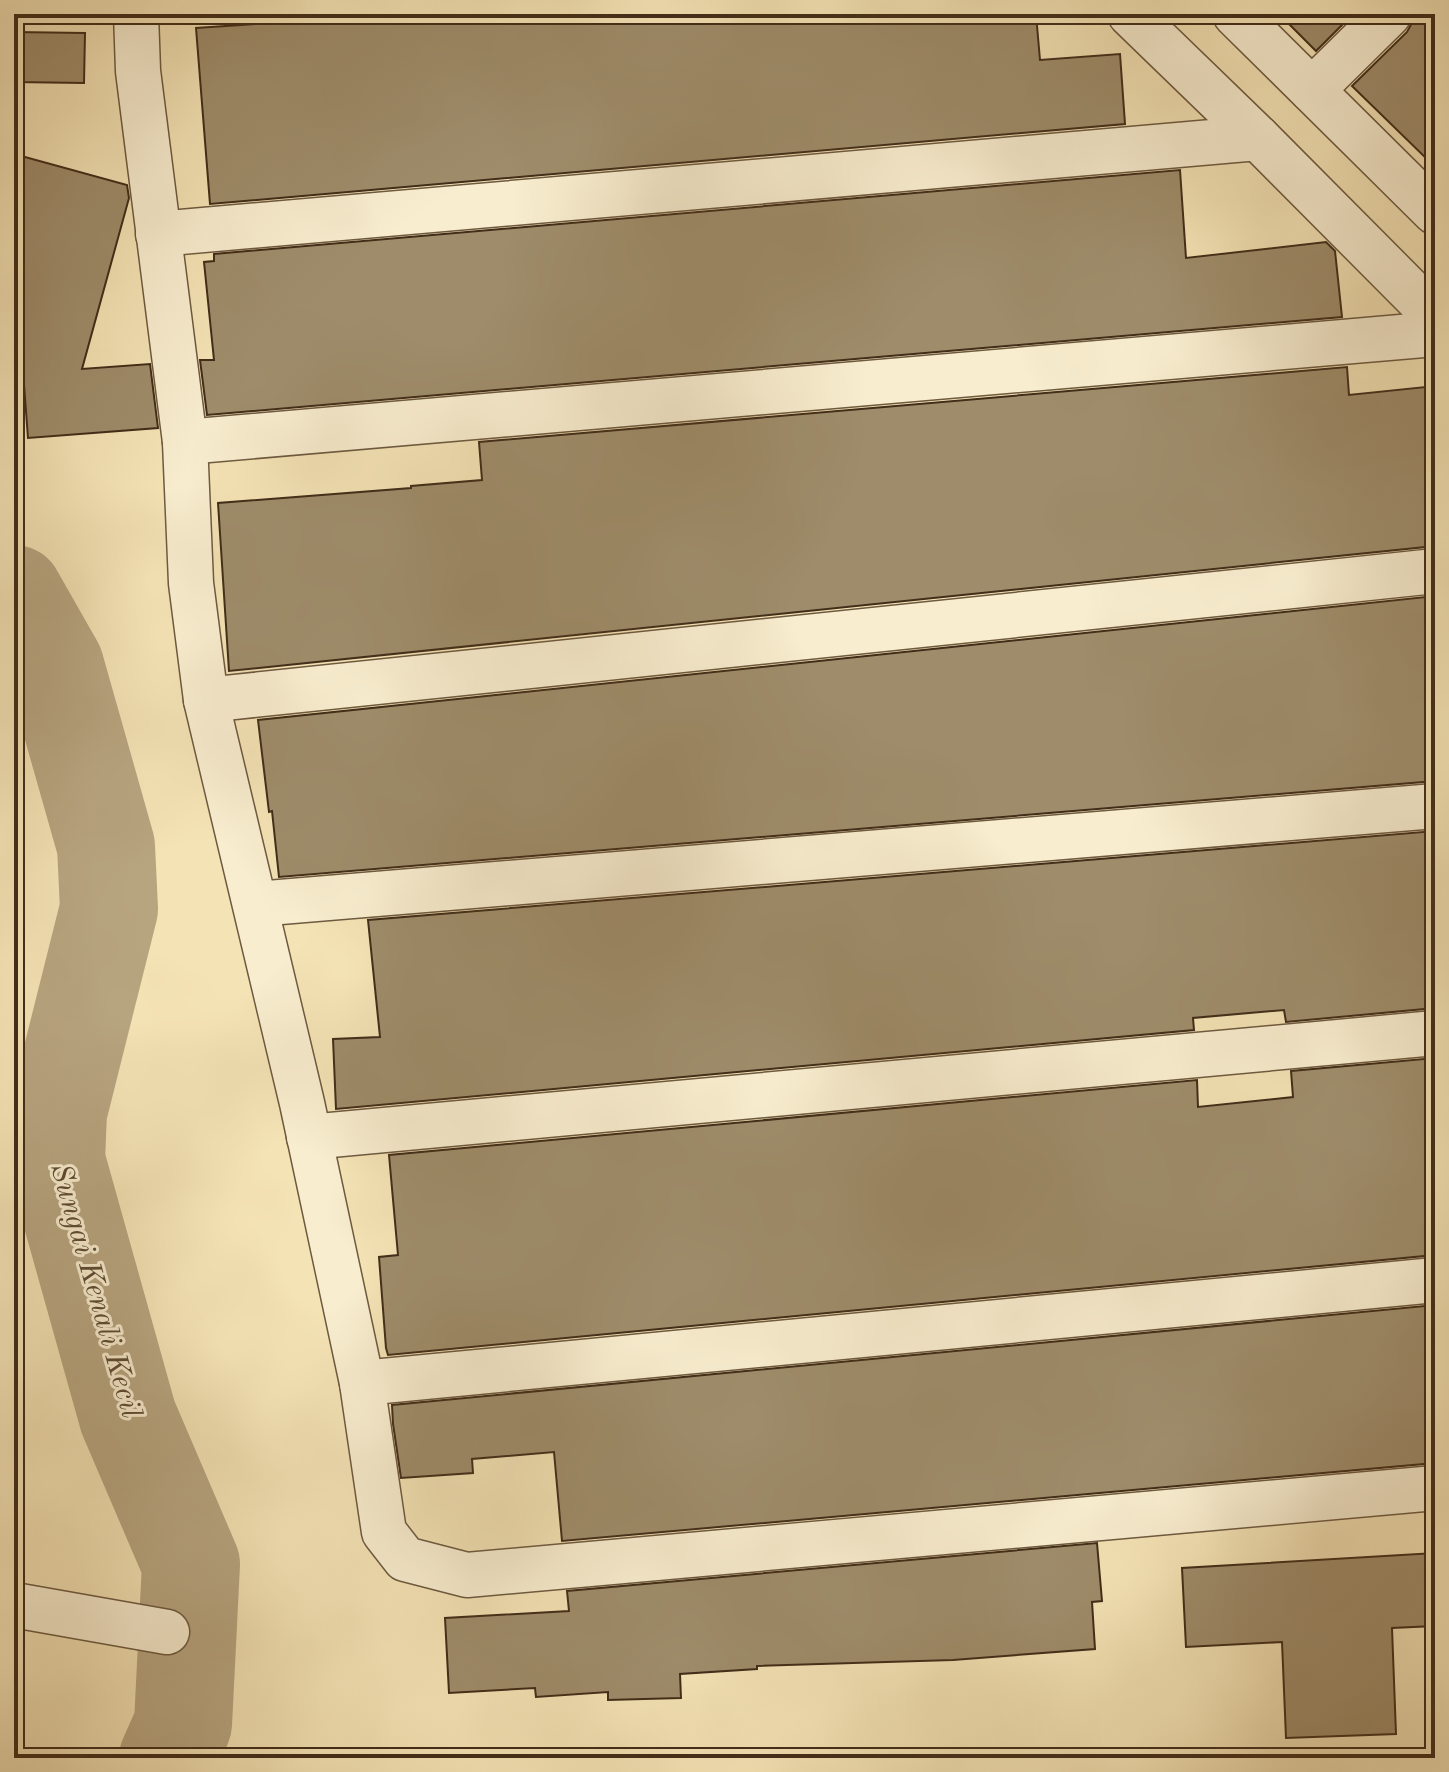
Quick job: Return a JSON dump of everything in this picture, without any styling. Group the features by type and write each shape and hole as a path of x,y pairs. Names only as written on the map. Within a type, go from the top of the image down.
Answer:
{"street":[{"path":"136,14 138,71 185,442 191,583 206,700 256,904 362,1383 384,1532 405,1559 467,1575 1435,1488"},
{"path":"1130,14 1435,316"},
{"path":"1235,14 1435,212"},
{"path":"1312,90 1389,14"},
{"path":"158,234 1258,138"},
{"path":"185,442 1435,334"},
{"path":"206,700 1435,571"},
{"path":"256,904 1435,806"},
{"path":"309,1137 1435,1033"},
{"path":"362,1383 1435,1280"},
{"path":"14,1605 167,1632"}],"building":[{"path":"359,14 1036,14 1040,60 1120,54 1125,124 210,204 196,28 359,17"},
{"path":"1279,14 1353,14 1316,51"},
{"path":"1413,14 1435,14 1435,167 1352,86 1407,32"},
{"path":"14,32 85,33 84,83 14,82"},
{"path":"14,154 127,185 129,198 82,369 150,364 158,428 28,438 19,317 14,316"},
{"path":"1180,170 1186,258 1326,242 1335,251 1342,317 207,415 200,360 214,360 204,262 214,261 214,254"},
{"path":"1347,367 1349,395 1435,386 1435,546 229,671 218,503 482,480 479,442"},
{"path":"1435,596 1435,781 279,877 258,720"},
{"path":"1435,831 1435,1008 1286,1022 1284,1010 1193,1018 1194,1030 336,1109 333,1039 380,1037 368,920"},
{"path":"1435,1058 1435,1255 388,1355 386,1348 379,1257 398,1255 389,1155 1197,1080 1198,1107 1293,1097 1291,1071"},
{"path":"1435,1305 1435,1463 562,1541 554,1452 472,1459 473,1473 401,1478 393,1424 392,1405"},
{"path":"1097,1543 1102,1601 1092,1602 1095,1649 953,1660 757,1666 757,1669 680,1674 681,1698 608,1700 608,1692 536,1697 535,1688 449,1693 445,1618 569,1611 567,1591"},
{"path":"1435,1553 1435,1626 1392,1628 1396,1734 1286,1738 1282,1642 1186,1647 1182,1568"}],"waterway":[{"name":"Sungai Kenali Kecil","path":"14,594 55,666 106,846 109,909 58,1112 56,1160 128,1417 191,1564 183,1724 168,1758"}]}
